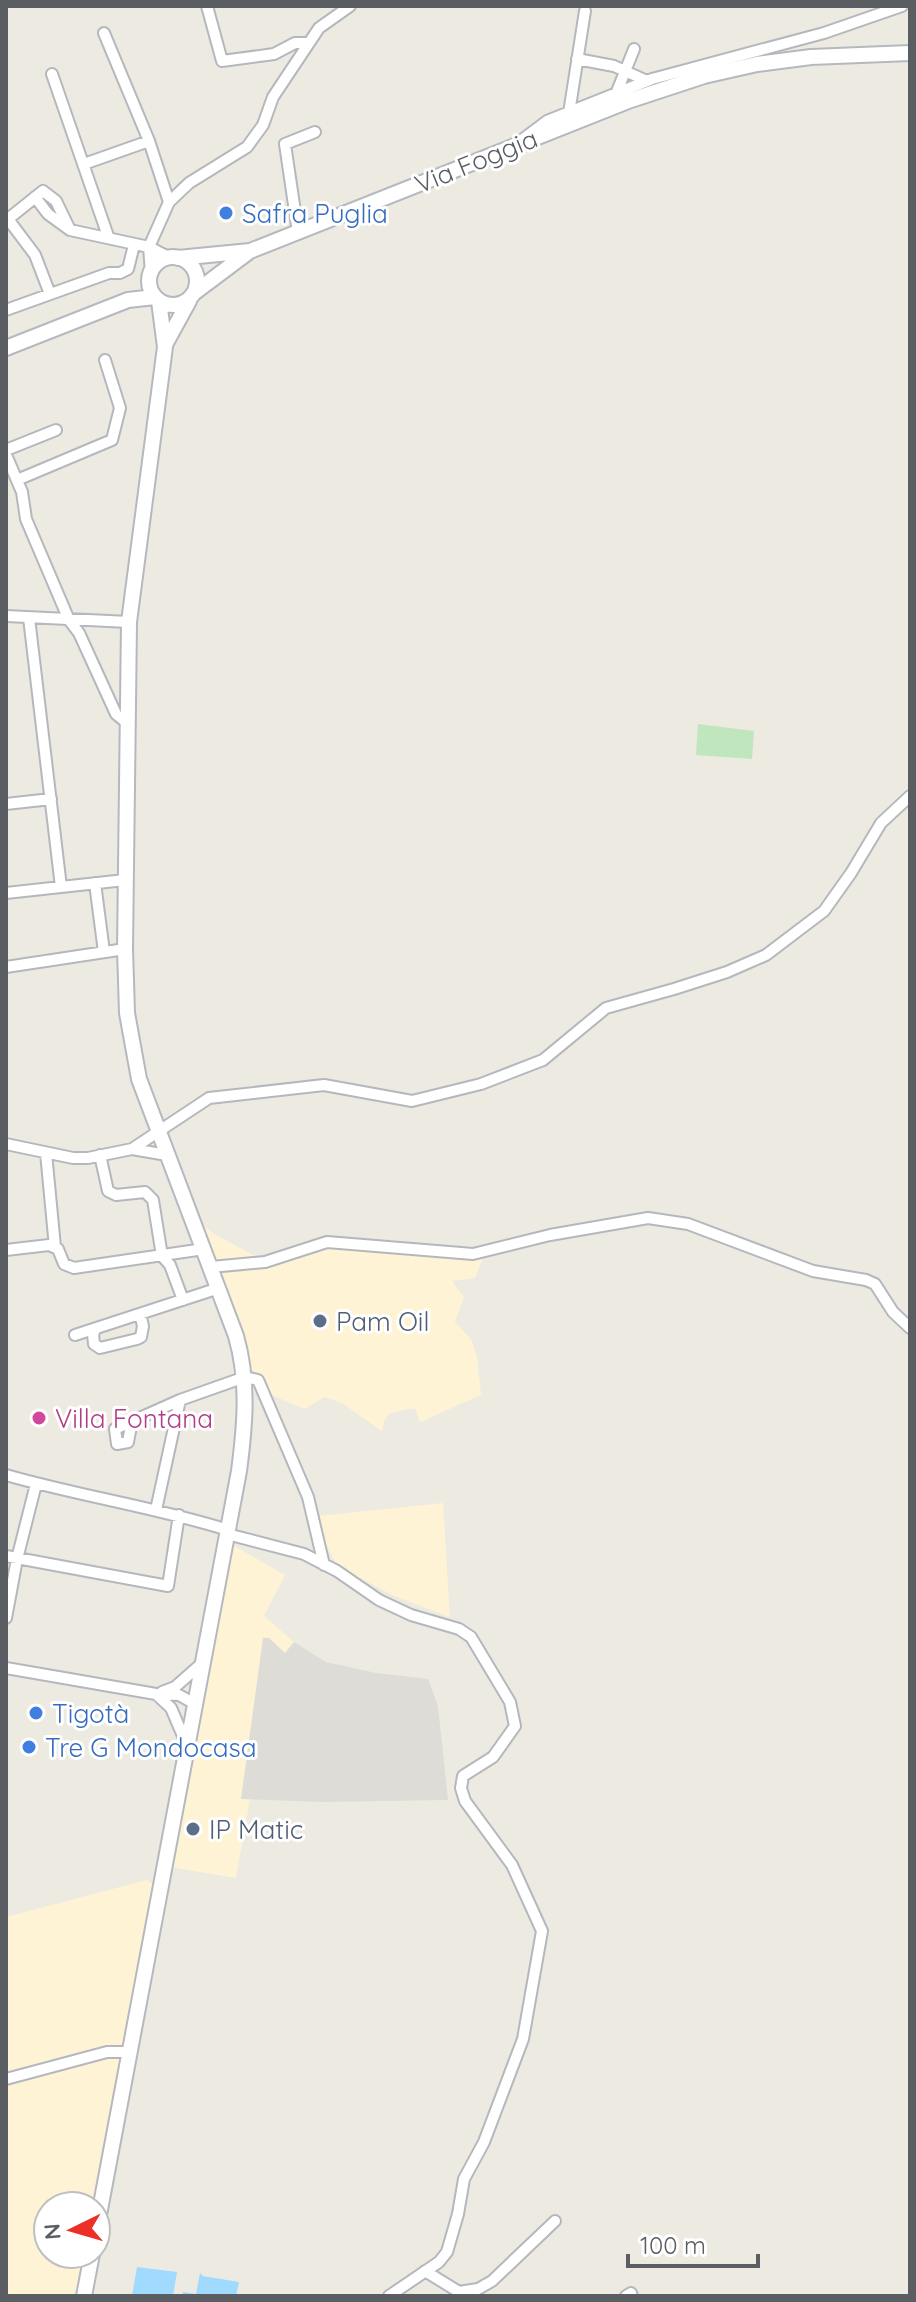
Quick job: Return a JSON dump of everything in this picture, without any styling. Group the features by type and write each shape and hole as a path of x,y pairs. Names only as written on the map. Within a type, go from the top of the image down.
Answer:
{"main road":[{"name":"Via Foggia","path":"6,348 128,300 157,299 165,304 179,305 250,251 631,100 704,76 757,64 811,57 910,53"},
{"name":"Via Foggia","path":"128,300 158,263 174,258 250,251"},
{"path":"165,347 197,286 191,265 174,258"},
{"path":"104,2190 244,1431 245,1377 238,1341 139,1079 127,1013 125,880 129,622 165,347 150,276"},
{"path":"84,2296 89,2270"}],"street":[{"path":"207,6 222,61 274,54 295,43 309,43"},
{"path":"150,276 149,247 169,202 189,183 247,147 263,125 273,97 319,28 350,6"},
{"path":"512,147 547,121 647,81 824,33 902,6"},
{"path":"569,113 585,11"},
{"path":"104,33 149,141 169,202"},
{"path":"616,94 634,49"},
{"path":"577,59 604,63 647,81"},
{"path":"52,74 108,236"},
{"path":"298,232 285,144 315,132"},
{"path":"84,164 149,141"},
{"path":"50,294 35,255 8,219 35,197 48,214 70,230 149,247 174,258"},
{"path":"6,310 128,269 134,245"},
{"path":"17,480 112,440 120,408 105,360"},
{"path":"56,430 6,452 17,480 26,519 69,620 79,633 116,714 127,723"},
{"path":"6,616 129,622"},
{"path":"29,618 61,887"},
{"path":"132,1149 209,1098 324,1085 412,1101 481,1084 543,1060 606,1008 727,972 766,955 824,911 881,823 910,796"},
{"path":"6,804 51,799"},
{"path":"6,893 125,880"},
{"path":"95,883 104,952"},
{"path":"6,967 125,949"},
{"path":"6,1144 81,1158 132,1149 167,1155"},
{"path":"46,1153 55,1247 64,1264 74,1268 204,1249"},
{"path":"100,1155 108,1191 116,1195 145,1192 150,1195 162,1256 170,1265 183,1300"},
{"path":"211,1267 265,1262 327,1242 473,1254 550,1235 648,1218 688,1224 813,1271 866,1280 875,1284 893,1312 910,1328"},
{"path":"6,1250 43,1244 55,1247"},
{"path":"75,1335 219,1288"},
{"path":"96,1328 94,1344 100,1348 137,1339 141,1337 143,1326 140,1314"},
{"path":"132,1421 245,1377 258,1380 308,1497 324,1565"},
{"path":"156,1510 180,1400"},
{"path":"6,1475 179,1515 304,1554 379,1600 411,1615 459,1629 471,1637 510,1702 515,1726 493,1757 463,1776 461,1788 465,1801 512,1865 542,1931 523,2039 484,2142 464,2179 447,2252 439,2262 389,2296"},
{"path":"6,1618 12,1557 36,1484"},
{"path":"12,1557 168,1586 179,1515"},
{"path":"156,1694 175,1687 203,1662"},
{"path":"6,1668 156,1694 177,1704 195,1704"},
{"path":"156,1694 171,1708 187,1749"},
{"path":"6,2079 107,2052 130,2052"},
{"path":"425,2271 459,2292 478,2289 492,2281 555,2221"},
{"path":"626,2296 631,2293 632,2296"}],"shaded area":[{"path":"203,1225 257,1257 273,1256 325,1239 485,1254 475,1278 452,1281 464,1297 455,1322 471,1339 477,1357 481,1395 420,1422 415,1408 390,1413 382,1431 342,1403 325,1397 304,1409 256,1388 241,1394 232,1341 189,1228"},
{"path":"443,1503 450,1617 392,1595 337,1566 326,1544 318,1516"},
{"path":"229,1543 285,1575 264,1616 294,1642 285,1653 269,1638 242,1799 250,1799 236,1878 170,1867"},
{"path":"263,1638 269,1638 285,1653 294,1642 326,1662 376,1673 428,1679 438,1706 448,1800 322,1802 241,1799"},
{"path":"147,1880 156,1887 97,2190 32,2190 32,2270 82,2270 77,2296 6,2296 6,1917"}],"green space":[{"path":"698,724 754,731 752,759 696,755"}],"water":[{"path":"137,2267 177,2272 173,2296 132,2296"},
{"path":"200,2273 239,2282 236,2296 182,2296 183,2292 196,2294"}],"place":[{"name":"Safra Puglia","path":"226,213"},
{"name":"Pam Oil","path":"320,1321"},
{"name":"Villa Fontana","path":"39,1418"},
{"name":"Tigotà","path":"36,1713"},
{"name":"Tre G Mondocasa","path":"29,1747"},
{"name":"IP Matic","path":"193,1829"}]}
